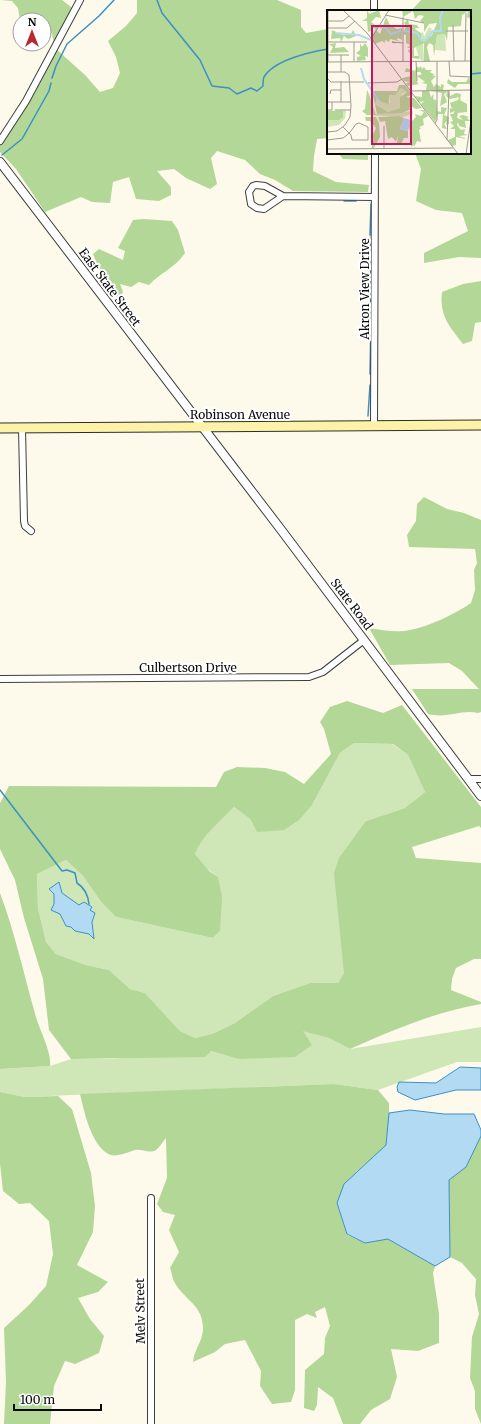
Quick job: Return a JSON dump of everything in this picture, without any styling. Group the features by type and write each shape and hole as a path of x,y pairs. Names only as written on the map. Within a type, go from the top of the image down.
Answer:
{"main road":[{"name":"Robinson Avenue","path":"0,428 481,425"}],"street":[{"path":"0,141 26,101 80,0"},
{"name":"Akron View Drive","path":"374,426 375,154"},
{"name":"East State Street","path":"0,162 202,426"},
{"path":"283,196 264,209 260,209 251,204 249,192 253,186 260,185 283,196 375,197"},
{"name":"State Road","path":"202,426 481,796"},
{"path":"22,428 24,520 25,526 31,531"},
{"name":"Culbertson Drive","path":"0,679 309,677 323,672 364,640"},
{"path":"469,779 481,779"},
{"name":"Melv Street","path":"151,1198 152,1424"}],"green space":[{"path":"0,0 62,0 75,10 55,48 52,34 52,12 19,12 18,8 12,1"},
{"path":"137,0 277,0 301,10 301,27 306,33 327,29 327,138 317,139 313,171 336,182 369,185 368,192 293,191 275,180 260,174 245,160 217,151 211,158 217,184 210,189 186,178 174,169 157,171 171,187 171,195 159,201 136,199 129,177 113,182 110,203 92,202 81,197 45,212 16,169 0,152 0,141 55,48 85,75 100,92 113,88 120,73 116,57 108,41 126,26 137,13"},
{"path":"421,0 481,0 481,258 459,257 424,263 424,253 468,231 462,213 436,210 416,201 421,169 415,154 471,154 471,10 412,10"},
{"path":"339,154 368,154 368,160 343,159"},
{"path":"144,219 172,221 178,230 185,253 172,267 149,285 139,282 131,287 120,284 123,292 118,301 106,285 93,254 99,249 123,260 125,251 118,248 133,220"},
{"path":"481,281 481,322 475,323 472,341 463,344 446,320 441,300 442,292 463,284"},
{"path":"424,497 447,509 464,513 481,520 481,712 478,713 466,712 442,715 428,714 412,689 479,689 462,671 449,663 390,665 369,628 390,631 410,630 426,626 442,619 471,603 475,590 474,570 477,563 475,549 409,547 407,535 416,521 417,504"},
{"path":"347,701 383,713 402,705 481,807 481,828 479,826 412,847 416,858 481,863 481,959 474,959 456,968 452,979 451,990 481,1002 481,1004 464,1007 431,1017 350,1049 329,1038 303,1031 312,1045 295,1057 238,1059 211,1051 205,1057 71,1059 49,1030 43,979 24,918 15,880 0,849 0,803 9,786 216,787 224,772 237,767 265,768 285,772 304,784 331,754 324,729 320,722 330,707","holes":["354,743 393,744 408,755 425,792 405,808 366,821 339,858 334,873 344,973 338,983 310,983 273,996 235,1023 212,1034 195,1038 180,1031 145,993 130,989 109,970 86,965 56,954 46,942 38,908 37,874 66,860 83,876 102,903 116,917 213,938 220,931 222,897 218,877 209,871 195,854 202,840 212,829 234,807 250,819 257,832 284,830 299,820 312,805 340,753"]},
{"path":"354,743 392,744 408,755 425,792 405,808 366,821 344,973 338,983 310,983 273,996 235,1023 212,1034 195,1038 180,1031 145,993 130,989 109,970 86,965 56,954 46,942 38,908 37,874 66,860 83,876 102,903 116,917 213,938 220,931 218,877 206,868 195,854 207,834 234,807 250,819 257,832 312,805 340,753"},
{"path":"0,893 15,939 36,1017 48,1048 50,1066 0,1069"},
{"path":"481,1027 481,1062 457,1062 378,1090 334,1084 25,1097 0,1092 0,1069 50,1066 71,1059 112,1059 211,1051 238,1059 303,1030 329,1038 350,1049"},
{"path":"334,1084 378,1090 389,1103 386,1145 374,1158 357,1171 337,1203 347,1235 365,1243 388,1239 435,1266 433,1273 439,1314 439,1343 418,1351 391,1349 397,1377 390,1399 371,1410 360,1424 343,1424 333,1398 318,1387 317,1405 314,1411 304,1408 305,1370 324,1354 325,1338 330,1326 325,1307 315,1312 317,1318 307,1314 295,1320 295,1390 291,1402 272,1404 260,1386 261,1371 245,1340 225,1344 215,1352 193,1362 203,1330 202,1322 197,1309 179,1289 174,1281 170,1268 179,1252 169,1230 175,1215 163,1212 157,1204 167,1178 166,1138 154,1151 135,1150 120,1155 111,1155 104,1151 94,1138 80,1094"},
{"path":"0,1092 25,1097 58,1096 72,1109 91,1173 95,1206 93,1232 77,1265 108,1282 98,1292 78,1298 90,1319 104,1336 99,1353 75,1364 65,1361 54,1386 50,1424 4,1424 6,1382 4,1328 29,1305 46,1286 53,1254 49,1221 30,1203 19,1204 3,1191 0,1164"},
{"path":"481,1135 481,1424 475,1409 475,1391 470,1378 472,1337 479,1314 475,1295 476,1279 462,1263 450,1257 449,1179 466,1167"}],"water":[{"path":"59,882 62,893 79,905 84,902 92,907 90,910 95,913 92,922 94,939 89,934 75,931 71,927 66,926 60,914 51,910 54,904 54,894 49,889"},
{"path":"460,1067 481,1068 481,1090 456,1090 415,1100 398,1092 397,1087 399,1082 436,1083"},
{"path":"410,1110 444,1114 474,1114 481,1130 481,1136 466,1167 449,1180 450,1257 435,1266 388,1239 365,1243 347,1234 337,1203 344,1184 386,1145 389,1113"}],"waterway":[{"path":"52,78 67,44 99,16 114,0"},
{"path":"157,0 162,13 200,60 212,86 229,88 237,94 251,88 257,91 263,86 264,78 269,71 284,61 312,52 327,49"},
{"path":"471,74 481,73"},
{"path":"2,155 22,139 49,91 51,83"},
{"path":"344,201 356,201"},
{"path":"370,235 371,204"},
{"path":"371,242 371,255"},
{"path":"371,262 371,314"},
{"path":"370,374 371,320"},
{"path":"368,416 370,385"},
{"path":"0,790 62,871 67,870 75,873 77,883 86,892 89,904"}]}
